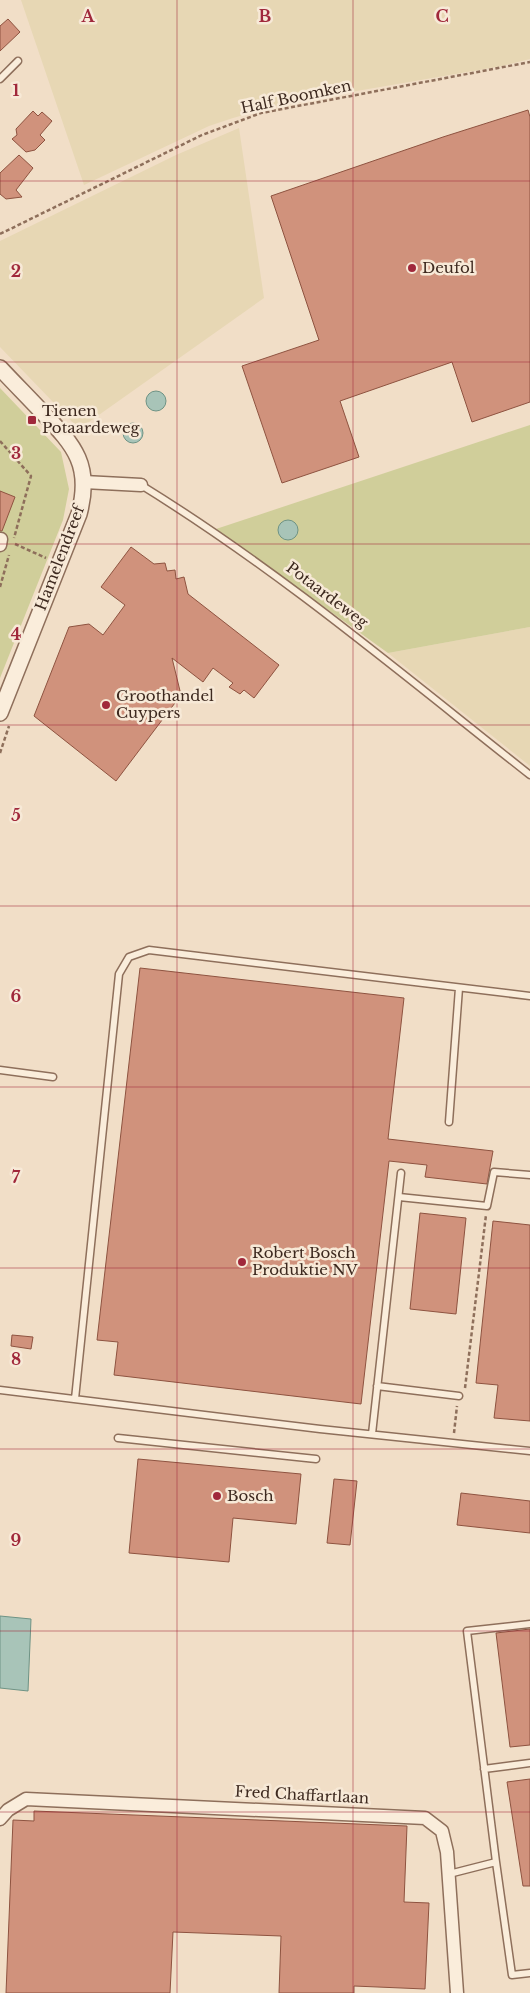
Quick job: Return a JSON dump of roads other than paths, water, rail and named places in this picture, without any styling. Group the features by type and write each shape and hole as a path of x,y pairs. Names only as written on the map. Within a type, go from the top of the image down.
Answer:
{"street":[{"name":"Hamelendreef","path":"0,368 69,440 81,463 84,482 79,514 5,716"},
{"name":"Potaardeweg","path":"84,482 141,485"},
{"path":"0,539 8,547"},
{"name":"Fred Chaffartlaan","path":"0,1819 8,1810 26,1799 426,1818 442,1831 448,1852 457,1993"}],"lane":[{"path":"0,79 18,61"},
{"name":"Potaardeweg","path":"141,485 190,515 312,602 530,775"},
{"path":"75,1399 119,974 129,957 149,950 530,996"},
{"path":"449,1122 459,988"},
{"path":"0,1070 53,1077"},
{"path":"399,1197 487,1206 494,1172 530,1175"},
{"path":"372,1434 402,1173"},
{"path":"377,1386 458,1396"},
{"path":"0,1390 320,1429 530,1452"},
{"path":"118,1438 316,1459"},
{"path":"530,1624 467,1631 512,1974 530,1973"},
{"path":"484,1769 530,1763"},
{"path":"449,1874 496,1862"}],"place":[{"name":"Deufol","path":"412,268"},
{"name":"Tienen Potaardeweg","path":"32,420"},
{"name":"Groothandel Cuypers","path":"106,705"},
{"name":"Robert Bosch Produktie NV","path":"242,1262"},
{"name":"Bosch","path":"217,1496"}]}
